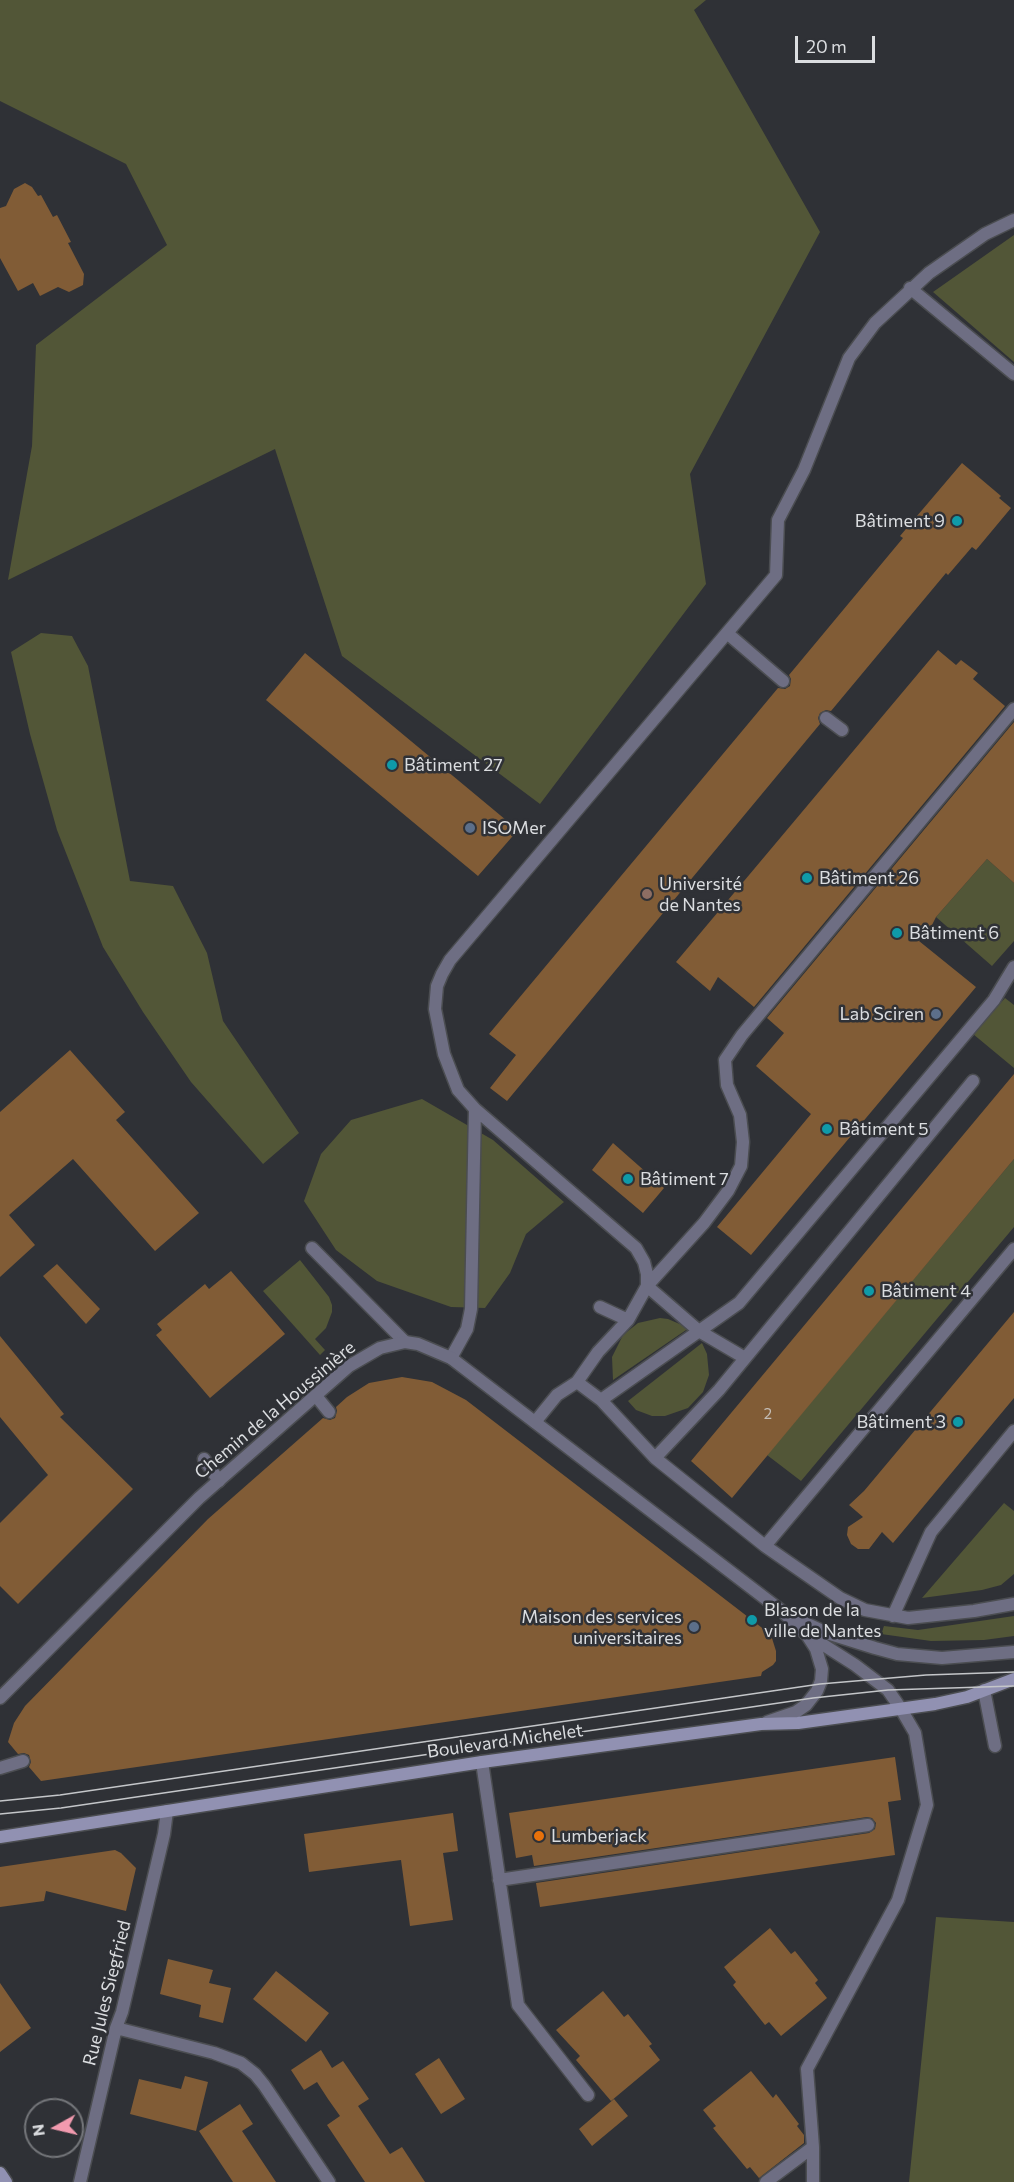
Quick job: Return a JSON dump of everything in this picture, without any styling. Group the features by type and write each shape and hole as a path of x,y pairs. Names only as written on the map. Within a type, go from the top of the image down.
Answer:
{"street":[{"path":"646,1286 645,1262 636,1248 475,1108 458,1090 444,1054 435,1009 437,986 450,960 776,575 778,520 804,470 849,358 874,323 929,273 985,234 1014,220"},
{"path":"910,288 1014,374"},
{"path":"727,633 783,681"},
{"path":"535,1422 557,1395 577,1382 598,1352 628,1320 646,1286 704,1223 728,1191 741,1166 742,1142 740,1115 726,1085 725,1060 742,1035 1014,709"},
{"path":"826,718 842,730"},
{"path":"600,1400 739,1302 994,1000 1014,967"},
{"path":"655,1458 719,1390 973,1081"},
{"path":"451,1358 465,1335 471,1309 475,1108"},
{"path":"312,1248 405,1342 418,1344 451,1358 783,1612 807,1635 855,1665 888,1690 915,1733 927,1805 898,1900 807,2068 813,2146 813,2182"},
{"path":"765,1546 1014,1249"},
{"path":"646,1286 699,1331 745,1358"},
{"path":"600,1307 628,1320"},
{"name":"Chemin de la Houssinière","path":"0,1698 219,1480 362,1357 380,1348 405,1342"},
{"path":"577,1382 600,1400 655,1458 765,1546 840,1598 866,1610 908,1618 930,1617 1014,1604"},
{"path":"316,1396 329,1412"},
{"path":"893,1616 931,1532 1014,1431"},
{"path":"204,1459 219,1480"},
{"path":"783,1612 828,1633 897,1654 942,1658 1014,1652"},
{"path":"761,1724 796,1712 806,1705 818,1691 822,1669 816,1649 807,1635"},
{"name":"Boulevard Michelet","path":"0,1837 482,1762 761,1724 798,1723 901,1709 967,1697 1014,1679"},
{"path":"984,1690 995,1746"},
{"path":"0,1768 23,1761"},
{"path":"482,1762 518,2005 588,2095"},
{"name":"Rue Jules Siegfried","path":"80,2182 164,1834 167,1811"},
{"path":"499,1880 868,1825"},
{"path":"116,2028 214,2053 241,2063 264,2085 329,2182"},
{"path":"766,2182 813,2146"},
{"path":"0,2173 6,2182"}],"green space":[{"path":"0,0 706,0 694,10 820,232 690,474 706,584 540,804 342,656 275,449 8,580 32,446 36,345 167,245 126,164 0,101"},
{"path":"1014,235 1014,362 933,292"},
{"path":"41,633 72,636 88,666 130,881 173,886 207,953 223,1021 299,1133 263,1164 191,1082 143,1012 103,947 57,830 30,734 11,652"},
{"path":"987,859 1014,883 1014,941 992,966 936,917"},
{"path":"1005,998 1014,1005 1014,1068 973,1034"},
{"path":"422,1099 493,1140 564,1202 526,1234 510,1273 485,1308 451,1307 377,1281 336,1250 304,1201 321,1154 351,1120"},
{"path":"1014,1159 1014,1227 801,1481 767,1455"},
{"path":"300,1260 329,1297 332,1305 326,1328 315,1339 325,1350 320,1355 263,1291"},
{"path":"660,1318 689,1328 613,1380 612,1357 623,1335 638,1323"},
{"path":"702,1343 707,1354 709,1375 703,1392 688,1408 665,1416 652,1416 636,1410 628,1401"},
{"path":"1004,1503 1014,1511 1014,1574 1001,1585 982,1590 922,1598"},
{"path":"1014,1616 1014,1636 984,1640 931,1641 881,1634 884,1626 918,1630"},
{"path":"936,1917 1014,1922 1014,2182 909,2182"}],"building":[{"path":"25,183 32,187 38,196 41,195 53,217 57,215 84,274 83,285 69,292 58,287 40,296 33,283 18,291 0,258 0,208 6,206 14,189"},
{"path":"962,463 1001,496 999,498 1011,508 976,550 972,547 948,575 946,573 831,711 826,710 820,713 818,718 820,724 507,1101 490,1088 516,1055 489,1034 778,688 785,689 790,686 789,675 903,538 900,536"},
{"name":"Bâtiment 26","path":"938,650 956,665 961,660 978,673 973,679 1005,706 754,1007 718,977 710,991 676,962"},
{"name":"Bâtiment 27","path":"305,653 518,830 478,876 266,700"},
{"path":"1014,722 1014,883 987,859 936,917 919,941 976,987 751,1255 717,1227 811,1114 756,1066 784,1033 767,1018"},
{"path":"70,1050 125,1112 116,1120 199,1213 155,1251 73,1159 9,1215 35,1245 0,1277 0,1112"},
{"name":"Bâtiment 4","path":"1014,1074 1014,1159 732,1498 691,1461"},
{"name":"Bâtiment 7","path":"613,1143 664,1188 643,1213 592,1170"},
{"path":"57,1264 100,1309 86,1324 43,1276"},
{"path":"231,1271 285,1334 210,1398 156,1335 162,1330 157,1324 205,1284 209,1289"},
{"name":"Bâtiment 3","path":"1014,1312 1014,1398 893,1543 882,1532 869,1549 858,1549 851,1544 847,1535 848,1527 863,1517 849,1505 864,1491"},
{"path":"0,1336 64,1414 60,1417 133,1489 18,1604 0,1586 0,1523 48,1475 0,1417"},
{"path":"402,1377 432,1382 466,1400 752,1620 771,1635 776,1651 776,1661 773,1665 762,1672 761,1676 41,1781 29,1767 31,1762 29,1755 18,1754 8,1742 14,1723 25,1706 208,1519 323,1418 330,1420 335,1418 336,1407 347,1397 369,1383"},
{"path":"895,1757 901,1800 888,1802 895,1855 540,1907 536,1883 869,1833 875,1829 876,1823 872,1818 867,1817 534,1866 532,1855 516,1858 509,1813"},
{"path":"453,1813 458,1851 443,1853 453,1920 410,1926 401,1860 309,1872 304,1834"},
{"path":"115,1850 136,1868 126,1911 46,1891 44,1901 0,1907 0,1867"},
{"path":"770,1928 791,1954 795,1951 818,1980 815,1983 827,1998 781,2036 769,2022 765,2025 733,1985 736,1982 724,1967"},
{"path":"168,1959 213,1970 209,1983 231,1988 223,2023 199,2017 201,2005 160,1994"},
{"path":"276,1971 329,2013 306,2042 253,1999"},
{"path":"0,1983 31,2028 0,2052"},
{"path":"603,1991 624,2017 628,2014 652,2044 649,2046 660,2060 611,2101 576,2060 580,2056 556,2030"},
{"path":"321,2050 332,2068 343,2061 369,2099 358,2106 390,2154 402,2147 425,2182 365,2182 327,2125 340,2116 317,2082 304,2090 291,2070"},
{"path":"439,2058 465,2099 441,2114 415,2074"},
{"path":"751,2071 773,2098 776,2094 799,2124 797,2126 804,2135 804,2143 759,2178 750,2167 747,2169 713,2128 716,2126 703,2110"},
{"path":"185,2076 208,2082 196,2131 130,2114 139,2079 181,2089"},
{"path":"614,2099 628,2116 592,2146 579,2129"},
{"path":"240,2104 253,2124 242,2131 276,2182 233,2182 199,2131"}],"tram line":[{"path":"0,1801 60,1795 820,1684 926,1675 1014,1672"},
{"path":"0,1814 61,1808 813,1698 888,1690 1014,1686"}],"place":[{"name":"Bâtiment 9","path":"957,521"},
{"name":"Bâtiment 27","path":"392,765"},
{"name":"ISOMer","path":"470,828"},
{"name":"Bâtiment 26","path":"807,878"},
{"name":"Université de Nantes","path":"647,894"},
{"name":"Bâtiment 6","path":"897,933"},
{"name":"Lab Sciren","path":"936,1014"},
{"name":"Bâtiment 5","path":"827,1129"},
{"name":"Bâtiment 7","path":"628,1179"},
{"name":"Bâtiment 4","path":"869,1291"},
{"name":"Bâtiment 3","path":"958,1422"},
{"name":"Blason de la ville de Nantes","path":"752,1620"},
{"name":"Maison des services universitaires","path":"694,1627"},
{"name":"Lumberjack","path":"539,1836"}]}
